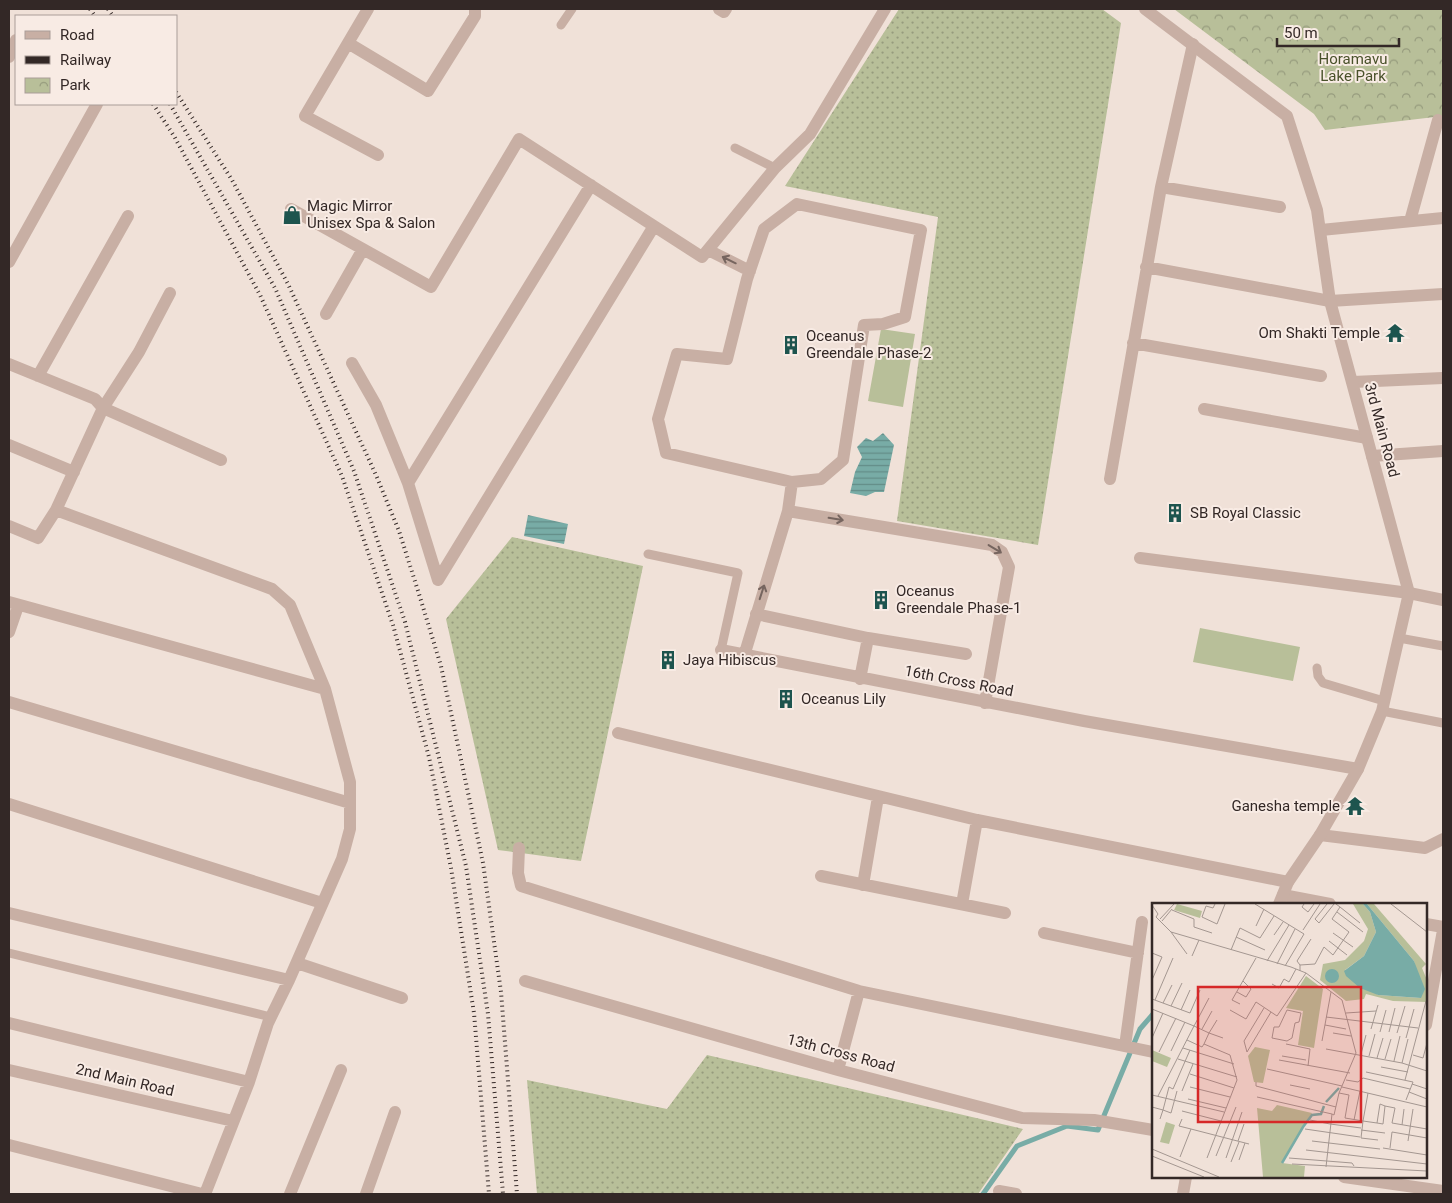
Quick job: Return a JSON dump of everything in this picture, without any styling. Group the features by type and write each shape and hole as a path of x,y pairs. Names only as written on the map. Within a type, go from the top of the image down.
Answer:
{"street":[{"path":"368,9 306,116 378,155"},
{"path":"348,43 428,91 476,16 475,9"},
{"path":"719,9 724,12 726,9"},
{"path":"291,209 431,287 519,139 702,257 774,168 810,134 885,9"},
{"name":"3rd Main Road","path":"1145,9 1287,116 1321,230 1330,301 1409,593 1383,706 1358,769 1283,894"},
{"path":"9,56 15,42"},
{"path":"1110,479 1146,267 1192,44"},
{"path":"9,262 95,105"},
{"path":"1410,221 1438,120"},
{"path":"408,483 426,458 591,185"},
{"path":"1161,188 1280,207"},
{"path":"797,204 921,230 905,317 883,324 864,325 843,460 821,479 792,482 666,453 658,420 677,354 727,359 750,271 764,229 797,204"},
{"path":"38,376 128,216"},
{"path":"1321,230 1443,218"},
{"path":"352,363 376,405 408,483 438,580 654,226"},
{"path":"326,314 364,249"},
{"path":"708,250 750,271"},
{"path":"1146,267 1330,301 1443,294"},
{"path":"9,526 38,538 56,510 104,408 139,352 170,293"},
{"path":"1133,343 1321,376"},
{"path":"9,364 95,399 104,408 221,460"},
{"path":"1353,382 1443,378"},
{"path":"1204,409 1367,438"},
{"path":"9,444 74,472"},
{"path":"1372,456 1443,451"},
{"path":"744,656 788,511 792,482"},
{"path":"9,1145 203,1194 248,1082 271,1017 297,963 342,859 350,829 350,782 325,689 290,604 272,589 56,510"},
{"path":"788,511 992,545 1002,552 1009,567 985,703"},
{"path":"1140,558 1409,593 1443,600"},
{"path":"9,632 13,604 325,689"},
{"path":"756,614 868,638 966,654"},
{"path":"860,679 868,638"},
{"name":"16th Cross Road","path":"721,650 985,703 1358,769"},
{"path":"9,702 350,803"},
{"path":"618,733 1325,903"},
{"path":"863,885 878,797"},
{"path":"9,804 322,903"},
{"path":"962,904 977,820"},
{"path":"1320,835 1425,848 1443,839"},
{"path":"519,848 518,873 521,886 859,991 1148,1051"},
{"path":"821,876 1005,913"},
{"path":"9,913 289,980"},
{"path":"1125,1046 1142,922"},
{"path":"1427,924 1443,929 1427,1019"},
{"path":"1044,933 1138,953"},
{"path":"297,963 402,998"},
{"name":"13th Cross Road","path":"525,981 838,1070 1022,1118 1094,1120 1152,1130"},
{"path":"838,1070 859,991"},
{"path":"9,1023 248,1082"},
{"name":"2nd Main Road","path":"9,1070 233,1121"},
{"path":"290,1194 341,1070"},
{"path":"366,1194 395,1112"},
{"path":"1183,1194 1186,1178"},
{"path":"1357,1178 1397,1181 1443,1191"},
{"path":"999,1191 1016,1194"}],"lane":[{"path":"561,26 572,9"},
{"path":"735,148 774,168"},
{"name":"16th Cross Road","path":"648,554 738,573 721,650"},
{"path":"1399,638 1443,646"},
{"path":"1317,668 1318,676 1323,683 1383,706 1443,723"},
{"path":"9,953 271,1017"}],"green space":[{"path":"899,9 1102,9 1121,23 1038,545 897,521 938,217 785,186"},
{"name":"Horamavu Lake Park","path":"1174,9 1443,9 1443,116 1325,130 1314,114"},
{"path":"881,329 915,334 903,407 868,401"},
{"path":"512,537 643,566 581,861 498,850 446,619"},
{"path":"1200,628 1300,647 1293,681 1193,662"},
{"path":"707,1055 1023,1129 978,1194 537,1194 527,1080 667,1109"}],"water":[{"path":"883,433 894,445 884,492 875,492 866,496 850,493 855,472 862,457 857,447 866,438 873,441"},
{"path":"528,515 568,524 564,544 524,536"}],"waterway":[{"path":"983,1194 1017,1146 1067,1126 1098,1130 1140,1029 1152,1015"}],"railway":[{"path":"90,9 94,15"},
{"path":"108,9 112,15"},
{"path":"178,95 232,180 288,284 376,475 399,531 419,594 441,666 483,863 501,992 517,1194"},
{"path":"154,105 174,136 260,295 342,476 393,625 429,757 451,868 474,1013 489,1194"},
{"path":"171,105 275,288 354,471 405,622 466,866 488,1014 503,1194"}],"place":[{"name":"Magic Mirror Unisex Spa & Salon","path":"292,215"},
{"name":"Om Shakti Temple","path":"1395,333"},
{"name":"Oceanus Greendale Phase-2","path":"791,345"},
{"name":"SB Royal Classic","path":"1175,513"},
{"name":"Oceanus Greendale Phase-1","path":"881,600"},
{"name":"Jaya Hibiscus","path":"668,660"},
{"name":"Oceanus Lily","path":"786,699"},
{"name":"Ganesha temple","path":"1355,806"}]}
